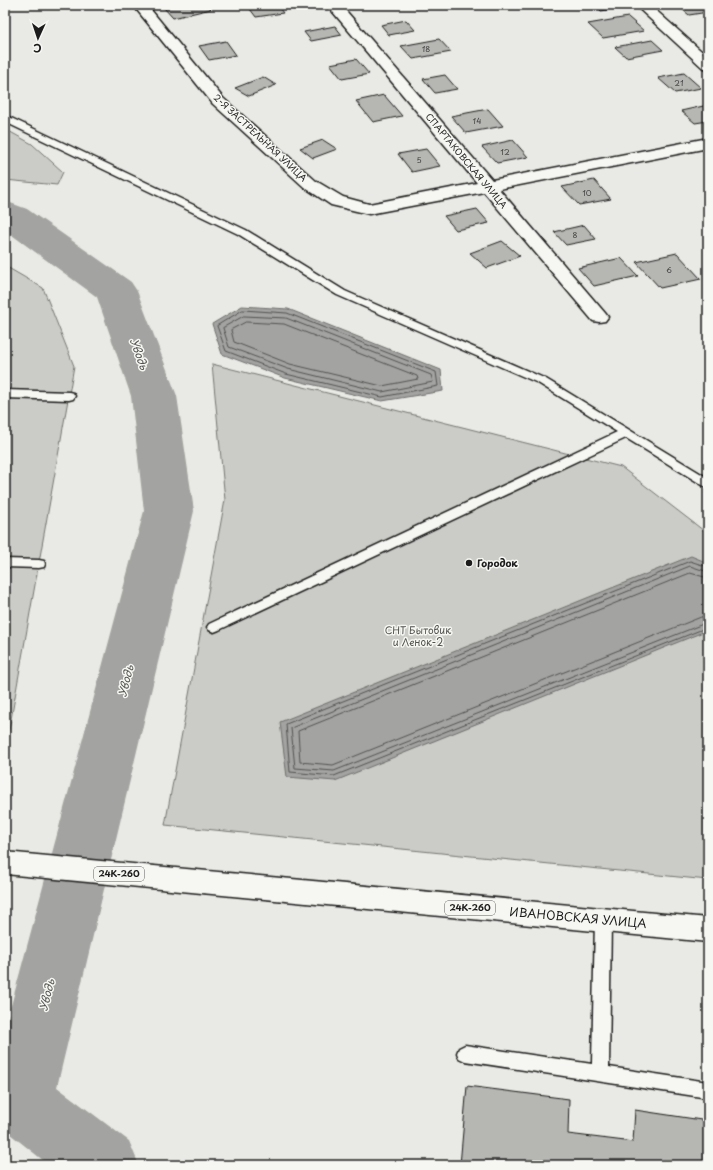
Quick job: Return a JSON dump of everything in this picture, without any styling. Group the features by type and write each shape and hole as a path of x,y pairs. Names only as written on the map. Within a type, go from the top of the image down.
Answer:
{"street":[{"name":"2-Я ЗАСТРЕЛЬНАЯ УЛИЦА","path":"140,5 218,101 310,184 336,201 369,209 488,186"},
{"name":"СПАРТАКОВСКАЯ УЛИЦА","path":"334,5 599,317"},
{"path":"642,5 708,65"},
{"path":"488,186 708,143"},
{"name":"ИВАНОВСКАЯ УЛИЦА","path":"5,863 708,930"}],"lane":[{"path":"5,118 242,232 342,293 542,381 708,483"},
{"path":"5,394 69,396"},
{"path":"214,627 626,433"},
{"path":"5,563 39,564"},
{"path":"600,1073 603,920"},
{"path":"465,1053 708,1090"}],"green space":[{"path":"5,129 32,144 63,172 57,185 5,180"},
{"path":"5,266 43,288 74,366 5,753"},
{"name":"СНТ Бытовик и Ленок-2","path":"212,364 621,467 708,534 708,880 165,825 225,500"}],"water":[{"path":"242,306 288,309 441,370 443,391 382,401 285,378 222,354 212,324"},
{"path":"691,556 708,563 708,630 335,781 287,777 280,722"}],"building":[{"path":"179,5 207,5 211,9 173,18 164,8"},
{"path":"247,5 277,5 283,13 256,17"},
{"path":"595,5 616,5 619,8 601,11"},
{"path":"677,5 708,5 708,12 689,15"},
{"path":"628,17 644,31 603,38 588,24"},
{"path":"406,20 415,30 389,35 381,25"},
{"path":"335,26 342,35 311,41 304,32"},
{"path":"439,39 451,52 413,59 401,46"},
{"path":"652,40 663,50 626,57 615,47"},
{"path":"226,41 236,55 209,60 199,46"},
{"path":"356,59 369,74 342,79 330,64"},
{"path":"684,73 701,88 675,93 658,78"},
{"path":"445,75 457,89 435,93 423,79"},
{"path":"263,77 276,85 249,96 235,88"},
{"path":"384,95 402,116 373,122 356,101"},
{"path":"708,105 708,121 695,123 681,111"},
{"path":"488,109 503,126 466,133 451,116"},
{"path":"323,140 337,149 313,158 300,148"},
{"path":"513,140 528,157 497,163 482,147"},
{"path":"426,149 440,166 412,172 398,154"},
{"path":"594,180 611,199 579,205 562,187"},
{"path":"477,209 489,223 456,230 444,216"},
{"path":"584,225 596,239 566,245 554,232"},
{"path":"502,241 520,256 487,268 470,253"},
{"path":"677,253 701,279 660,288 636,262"},
{"path":"621,258 638,276 594,286 578,268"},
{"path":"467,1086 569,1099 568,1134 633,1142 635,1110 708,1121 708,1165 460,1165"}],"waterway":[{"name":"Уводь","path":"5,213 13,217 116,291 154,396 169,511 20,1100 104,1165"}],"place":[{"name":"Городок","path":"469,563"}]}
